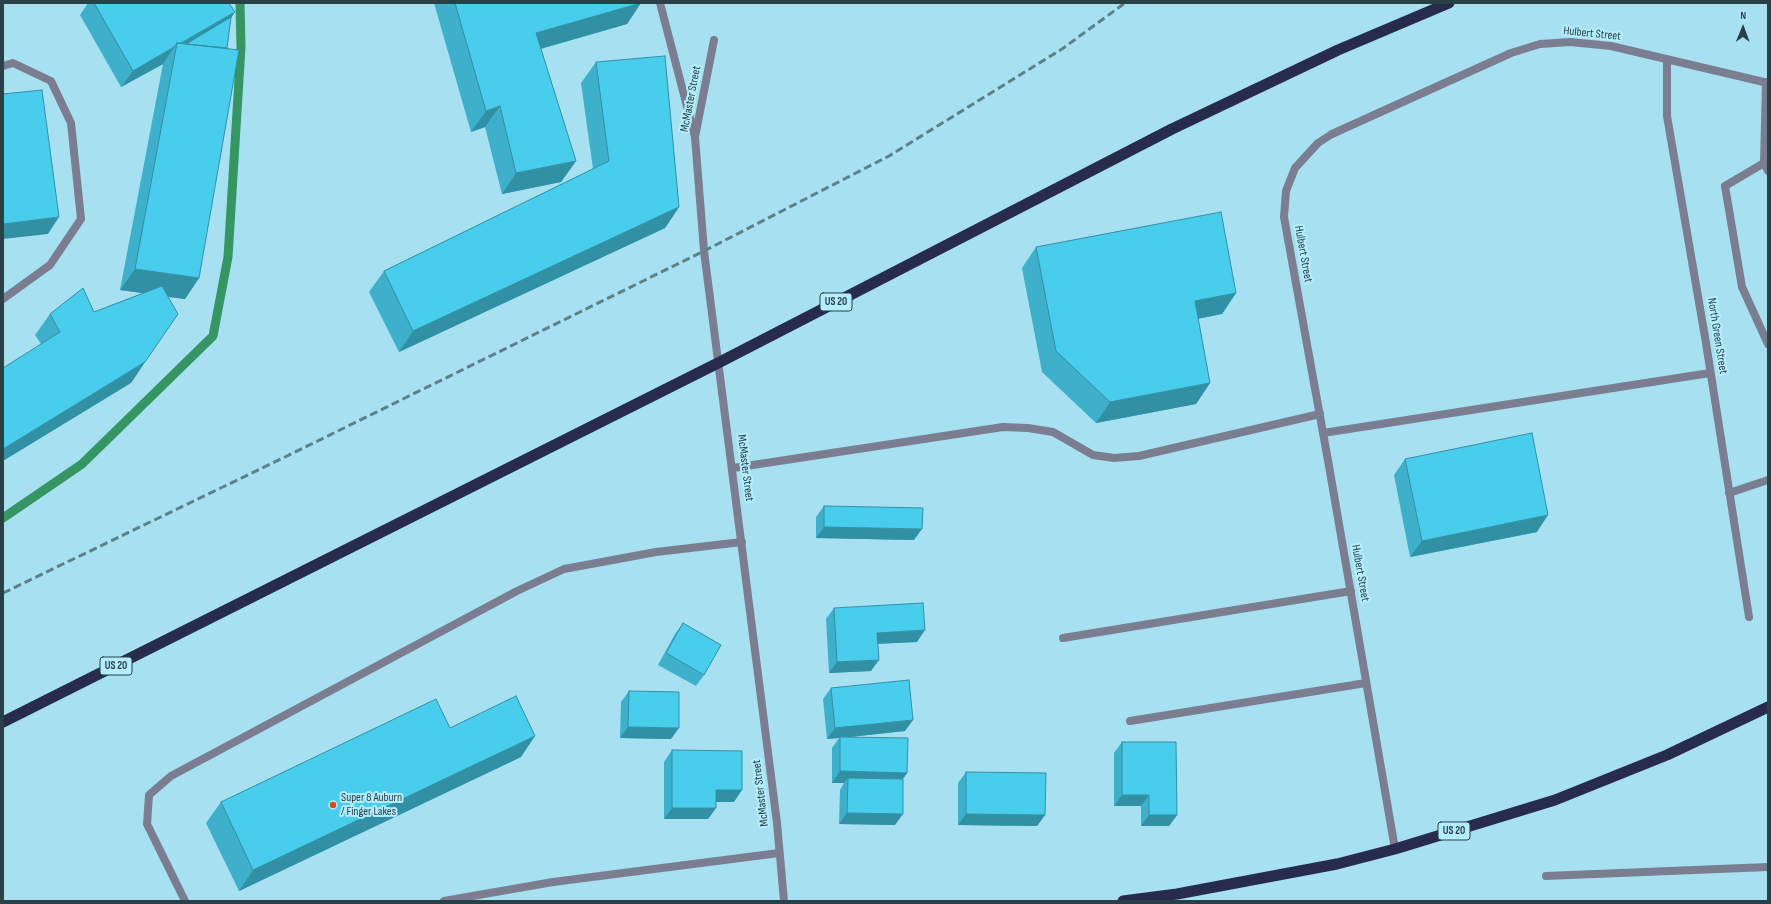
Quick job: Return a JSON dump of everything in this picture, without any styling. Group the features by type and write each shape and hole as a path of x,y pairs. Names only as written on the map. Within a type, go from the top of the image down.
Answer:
{"highway":[{"name":"US 20","path":"3,722 720,362 1172,129 1338,50 1448,3"},
{"name":"US 20","path":"1123,901 1177,894 1329,865 1395,849 1555,800 1667,755 1768,707"}],"street":[{"path":"660,3 695,137"},
{"name":"McMaster Street","path":"714,40 695,137 704,251 720,362 784,901"},
{"name":"Hulbert Street","path":"1395,849 1320,414 1284,217 1286,191 1295,168 1301,159 1318,143 1332,134 1511,53 1540,44 1570,42 1611,46 1767,82"},
{"name":"North Green Street","path":"1667,59 1668,116 1749,617"},
{"path":"3,66 13,63 51,81 71,123 81,219 50,265 3,299"},
{"path":"1767,82 1764,163 1768,171"},
{"path":"1764,163 1725,186 1742,287 1768,344"},
{"path":"1323,433 1710,373"},
{"path":"733,468 1003,427 1028,428 1053,432 1093,455 1114,458 1139,456 1320,414"},
{"path":"1729,493 1768,480"},
{"path":"186,901 147,824 149,795 171,776 516,591 564,569 656,552 742,542"},
{"path":"1063,638 1351,591"},
{"path":"1130,721 1366,682"},
{"path":"444,901 554,882 779,853"},
{"path":"1546,876 1768,867"}],"building":[{"path":"94,3 229,3 235,12 181,43 177,43 174,47 133,71"},
{"path":"455,3 641,3 536,33 576,161 516,173 500,106 486,111"},
{"path":"231,17 227,48 186,44"},
{"path":"177,43 239,50 199,278 135,269"},
{"path":"665,56 679,207 413,331 384,271 609,161 596,62"},
{"path":"42,90 59,217 3,224 3,94"},
{"path":"1221,212 1236,293 1195,301 1210,383 1110,402 1056,351 1036,247"},
{"path":"162,286 178,314 145,362 3,449 3,368 60,332 50,314 83,288 94,312"},
{"path":"1532,433 1548,515 1422,541 1405,459"},
{"path":"824,506 923,508 922,529 824,527"},
{"path":"923,603 925,630 877,633 879,660 837,662 834,608"},
{"path":"683,623 721,645 704,675 666,653"},
{"path":"909,680 913,720 835,728 831,688"},
{"path":"629,691 679,692 679,728 628,727"},
{"path":"516,696 535,736 253,870 221,802 436,699 450,728"},
{"path":"840,737 908,738 907,773 840,771"},
{"path":"1122,742 1176,742 1177,815 1149,815 1149,795 1122,795"},
{"path":"672,750 742,751 742,790 716,790 716,808 672,808"},
{"path":"966,772 1046,773 1045,815 966,814"},
{"path":"848,778 903,779 903,814 847,813"}],"waterway":[{"path":"3,518 82,464 213,336 228,257 241,47 240,3"}],"railway":[{"path":"3,593 285,457 704,251 889,156 1062,49 1125,3"}],"place":[{"name":"Super 8 Auburn / Finger Lakes","path":"333,805"}]}
